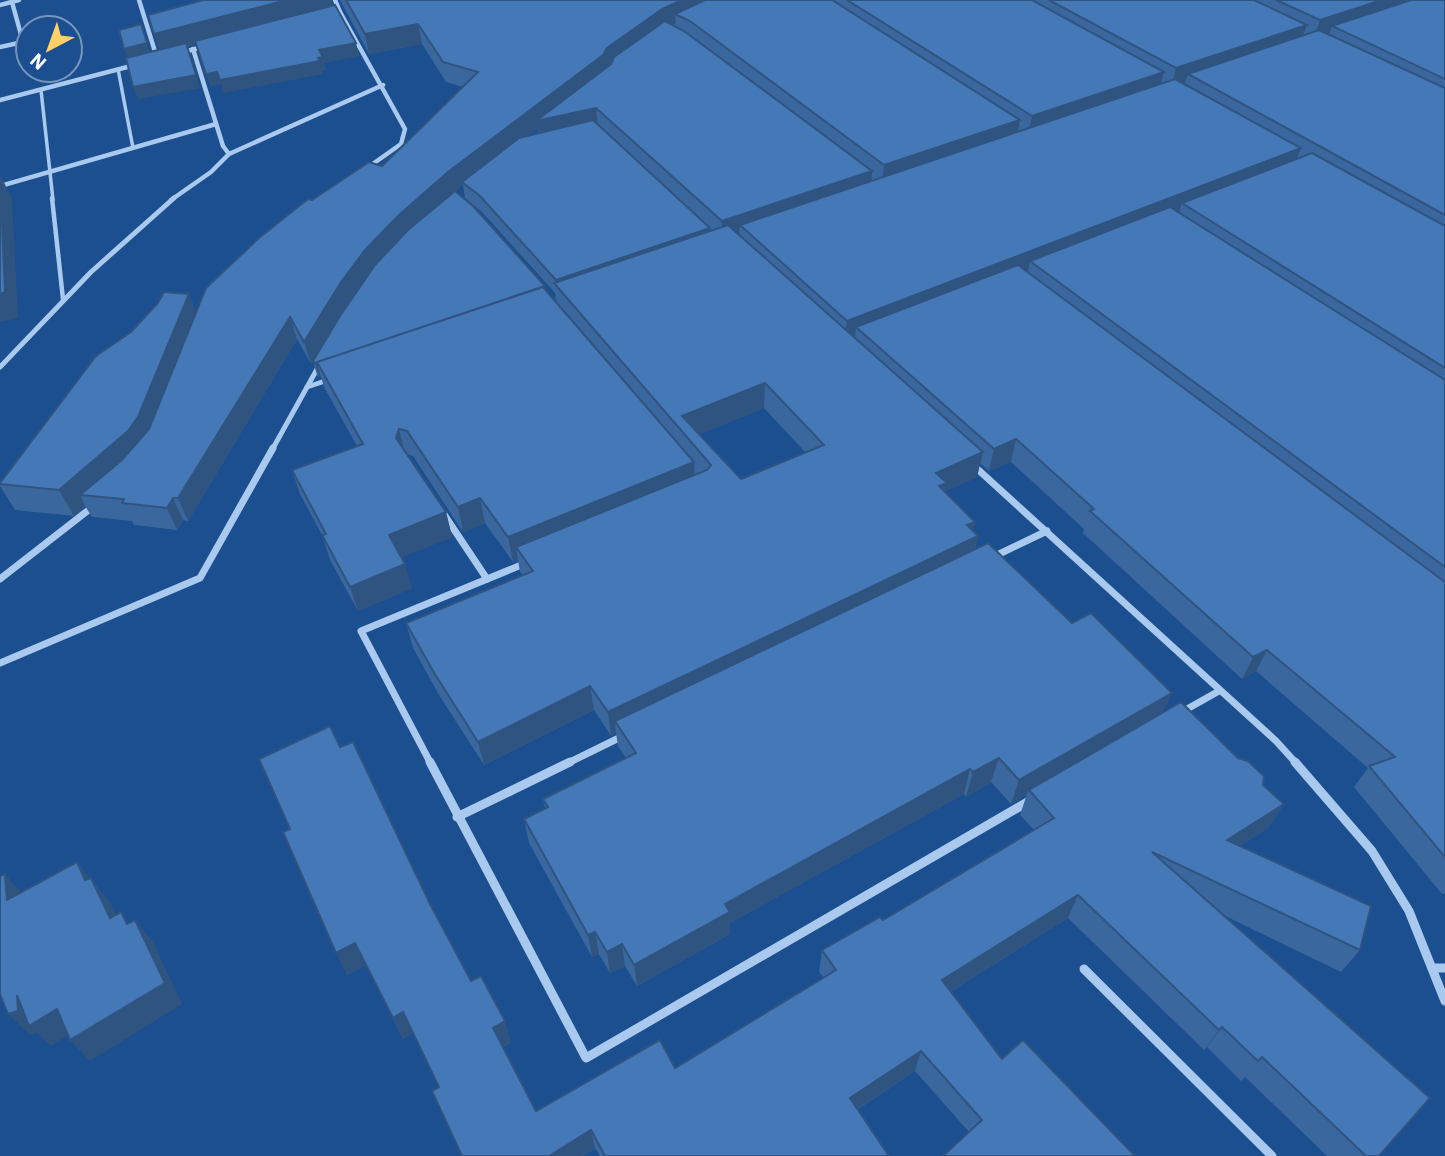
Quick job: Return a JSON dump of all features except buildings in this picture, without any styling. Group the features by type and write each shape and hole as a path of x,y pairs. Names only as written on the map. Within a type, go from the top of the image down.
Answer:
{"street":[{"path":"0,5 19,0"},
{"path":"148,0 139,1 157,59"},
{"path":"335,0 405,129 401,144 362,171"},
{"path":"0,47 23,42 12,2"},
{"path":"327,15 340,12"},
{"path":"0,100 206,46"},
{"path":"193,49 223,146 229,154"},
{"path":"0,366 63,299 154,213 219,166 229,154 383,85"},
{"path":"0,186 216,124"},
{"path":"0,663 200,578 324,355"},
{"path":"307,387 332,379"},
{"path":"965,458 1276,741 1372,851 1409,911 1445,1001"},
{"path":"0,579 99,502"},
{"path":"437,503 487,579"},
{"path":"984,561 1047,531"},
{"path":"538,558 361,631 586,1058 1040,794"},
{"path":"1171,718 1219,691"},
{"path":"457,817 633,732"},
{"path":"1432,968 1445,968"},
{"path":"1084,969 1272,1156"}],"lane":[{"path":"118,69 133,148"},
{"path":"41,89 63,299"}]}
